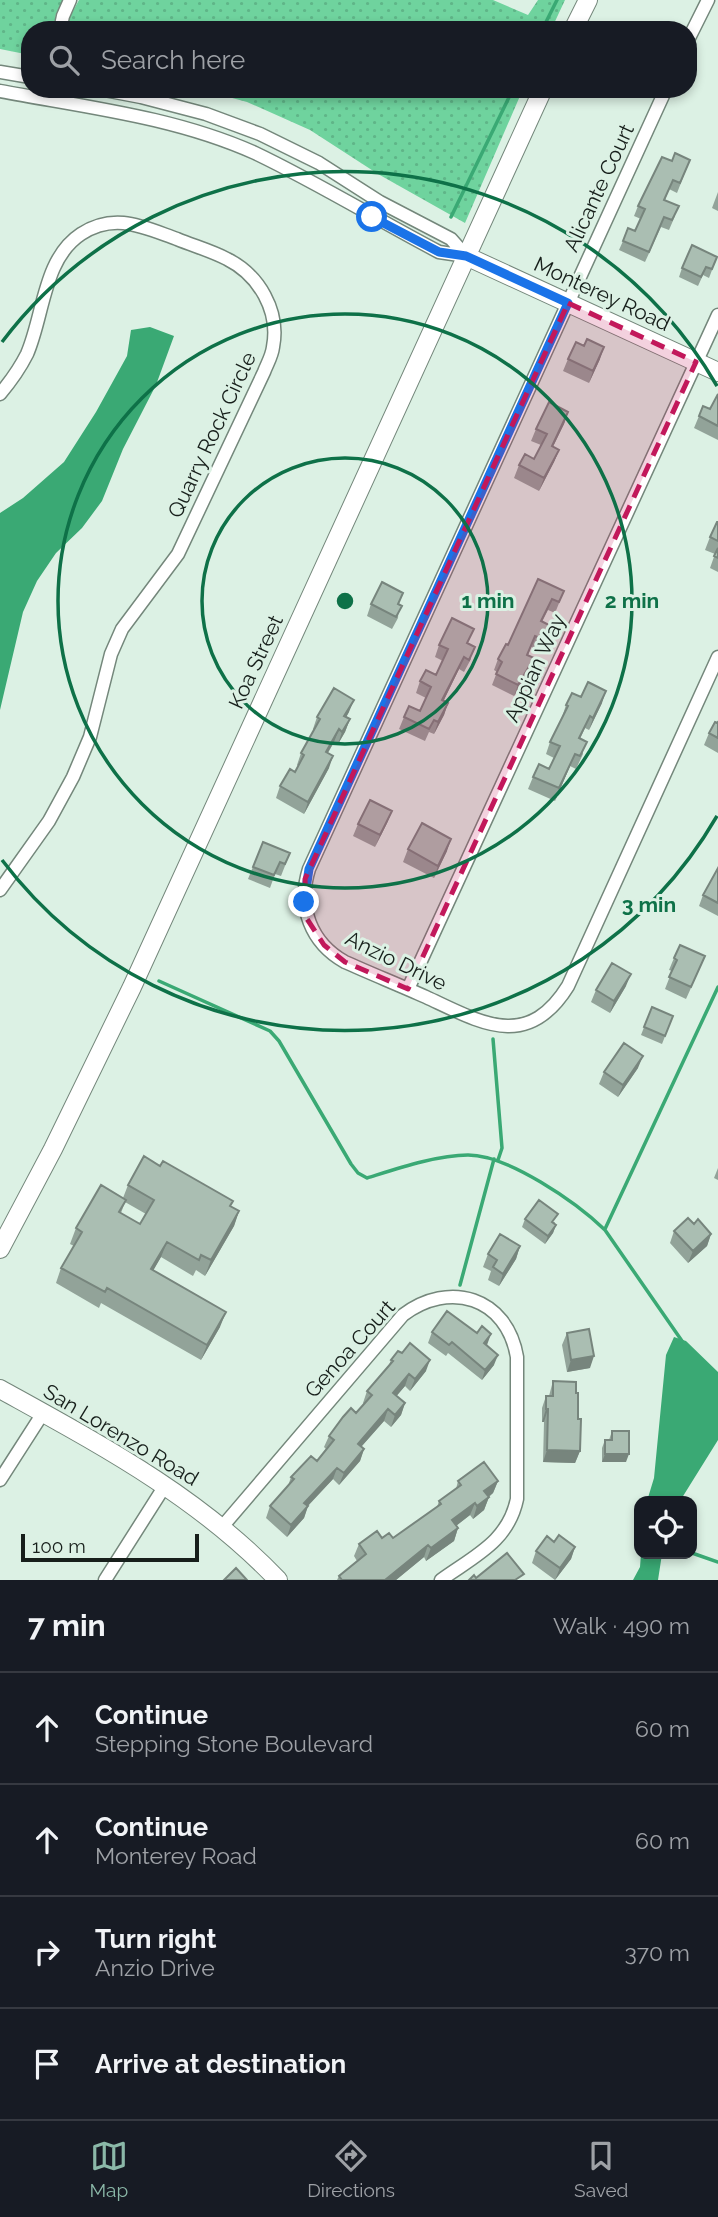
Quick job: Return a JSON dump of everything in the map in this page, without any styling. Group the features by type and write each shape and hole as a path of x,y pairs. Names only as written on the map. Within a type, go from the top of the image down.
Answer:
{"main road":[{"path":"577,21 587,0"},
{"name":"Koa Street","path":"0,1249 53,1149 132,987 539,98"},
{"name":"Monterey Road","path":"466,256 718,372"},
{"name":"San Lorenzo Road","path":"0,1389 166,1484 222,1527 278,1580"}],"street":[{"path":"62,21 70,0"},
{"path":"697,22 708,0"},
{"path":"0,72 21,76"},
{"path":"0,91 21,92"},
{"path":"63,98 196,132 253,153 439,252 466,256"},
{"path":"145,98 206,114 260,134 319,163 380,202 451,239 466,256"},
{"name":"Alicante Court","path":"568,303 662,98"},
{"name":"Quarry Rock Circle","path":"0,394 27,354 54,266 64,249 81,234 102,224 121,221 140,225 227,258 249,273 263,292 274,320 273,348 264,372 178,554 122,629 111,654 90,737 73,777 49,821 0,890"},
{"name":"Anzio Drive","path":"568,303 305,879 304,902 307,919 314,933 345,962 482,1023 500,1026 530,1022 539,1017 556,1002 568,986 718,657"},
{"path":"696,362 718,314"},
{"name":"Appian Way","path":"408,989 696,362"},
{"name":"Genoa Court","path":"222,1527 403,1315 434,1297 465,1298 493,1312 506,1326 515,1344 517,1499 512,1518 499,1538 441,1580"},
{"path":"0,1480 43,1413"},
{"path":"105,1580 166,1484"}],"highlighted area":[{"path":"568,303 696,362 408,989 345,962 324,945 307,919 305,879"}],"shaded area":[{"path":"0,0 63,0 55,21 21,21 21,53 0,49"},
{"path":"79,0 493,0 528,15 538,0 565,0 555,21 68,21"},
{"path":"232,98 519,98 465,223 378,174 310,130"},
{"path":"150,327 174,336 156,385 123,449 102,501 82,528 56,553 37,581 23,612 0,710 0,513 23,498 64,462 127,356 131,330"},
{"path":"674,1337 686,1341 718,1372 718,1440 683,1496 649,1496 654,1478 666,1355"},
{"path":"641,1559 661,1559 658,1580 633,1580 640,1567"}],"building":[{"path":"675,153 690,160 680,183 673,180 664,200 679,206 672,220 664,217 649,252 623,241 628,228 635,231 645,209 638,206 662,157 672,161"},
{"path":"692,245 717,257 712,269 706,267 701,277 682,268"},
{"path":"587,339 604,347 593,371 568,359 576,342 584,346"},
{"path":"718,394 718,426 699,416 703,406 710,409"},
{"path":"549,402 568,412 552,446 559,450 544,478 519,465 525,454 534,459 547,434 536,429"},
{"path":"718,522 718,541 710,537"},
{"path":"538,579 564,591 559,602 552,599 541,621 549,625 543,639 535,636 527,655 534,658 518,685 496,674 502,662 498,659 506,644 508,645"},
{"path":"382,582 403,593 398,604 402,606 396,617 371,604"},
{"path":"452,618 474,629 467,643 475,647 469,660 464,657 442,700 448,703 438,722 434,720 429,729 404,717 409,706 420,711 431,687 420,681 426,670 436,675 448,649 439,645"},
{"path":"588,682 606,691 593,718 590,716 579,738 587,742 580,756 575,754 559,788 533,777 539,764 549,769 560,746 550,742 568,706 566,705 572,693 581,697"},
{"path":"334,688 354,700 344,716 350,719 342,732 339,729 326,752 333,756 308,802 280,786 290,769 295,772 304,755 301,753 320,719 317,717"},
{"path":"715,722 718,722 718,738 709,733"},
{"path":"370,800 392,811 380,835 358,824"},
{"path":"422,823 451,839 438,866 408,849"},
{"path":"263,842 290,853 285,864 280,862 274,875 253,867"},
{"path":"718,868 718,903 703,895"},
{"path":"680,945 705,956 691,987 669,977"},
{"path":"612,963 631,974 614,1001 596,990"},
{"path":"652,1007 673,1016 665,1036 644,1027"},
{"path":"624,1043 643,1056 623,1085 604,1072"},
{"path":"144,1156 160,1166 163,1161 233,1201 230,1206 239,1211 211,1260 201,1255 199,1260 167,1242 151,1269 226,1312 207,1345 107,1288 105,1292 61,1268 82,1232 76,1228 101,1185 126,1200 119,1212 140,1224 154,1200 128,1185"},
{"path":"539,1200 558,1214 552,1222 556,1225 548,1236 525,1219"},
{"path":"688,1218 694,1224 698,1219 711,1234 693,1251 674,1231"},
{"path":"500,1234 520,1246 503,1274 493,1267 497,1260 488,1254"},
{"path":"447,1311 477,1333 482,1326 491,1334 484,1343 498,1355 485,1370 452,1342 449,1345 432,1332"},
{"path":"589,1329 594,1356 571,1360 567,1333"},
{"path":"410,1343 430,1360 415,1379 409,1374 393,1393 405,1403 395,1415 388,1409 358,1444 364,1449 344,1473 337,1468 304,1503 308,1506 291,1525 270,1506 294,1479 291,1477 311,1456 317,1461 334,1440 329,1436 343,1417 351,1408 356,1413 372,1395 367,1391 393,1361 391,1360 398,1351 402,1353"},
{"path":"553,1381 576,1382 578,1419 581,1419 580,1451 547,1450 546,1396 553,1396"},
{"path":"612,1431 629,1431 629,1454 605,1454 605,1440 612,1440"},
{"path":"484,1462 498,1481 484,1491 489,1497 477,1506 475,1503 452,1520 458,1528 431,1548 428,1545 385,1580 342,1580 339,1576 366,1554 359,1544 377,1531 382,1538 389,1533 393,1538 441,1504 439,1501 461,1485 458,1481"},
{"path":"559,1535 575,1547 560,1568 536,1551 547,1536 554,1542"},
{"path":"507,1553 524,1574 515,1580 469,1580 474,1575 476,1578"},
{"path":"236,1568 247,1580 224,1580"}],"waterway":[{"path":"546,21 557,0"},
{"path":"451,217 509,98"},
{"path":"159,981 270,1031 279,1041 351,1164 358,1173 367,1178 430,1160 468,1155 484,1157 521,1171 577,1206 605,1230 682,1341"},
{"path":"605,1229 718,987"},
{"path":"493,1039 502,1148 498,1160"},
{"path":"460,1285 494,1159"},
{"path":"697,1555 718,1562"}],"route":[{"path":"304,902 305,879 309,869 568,303 466,256 439,252 372,217"}]}
